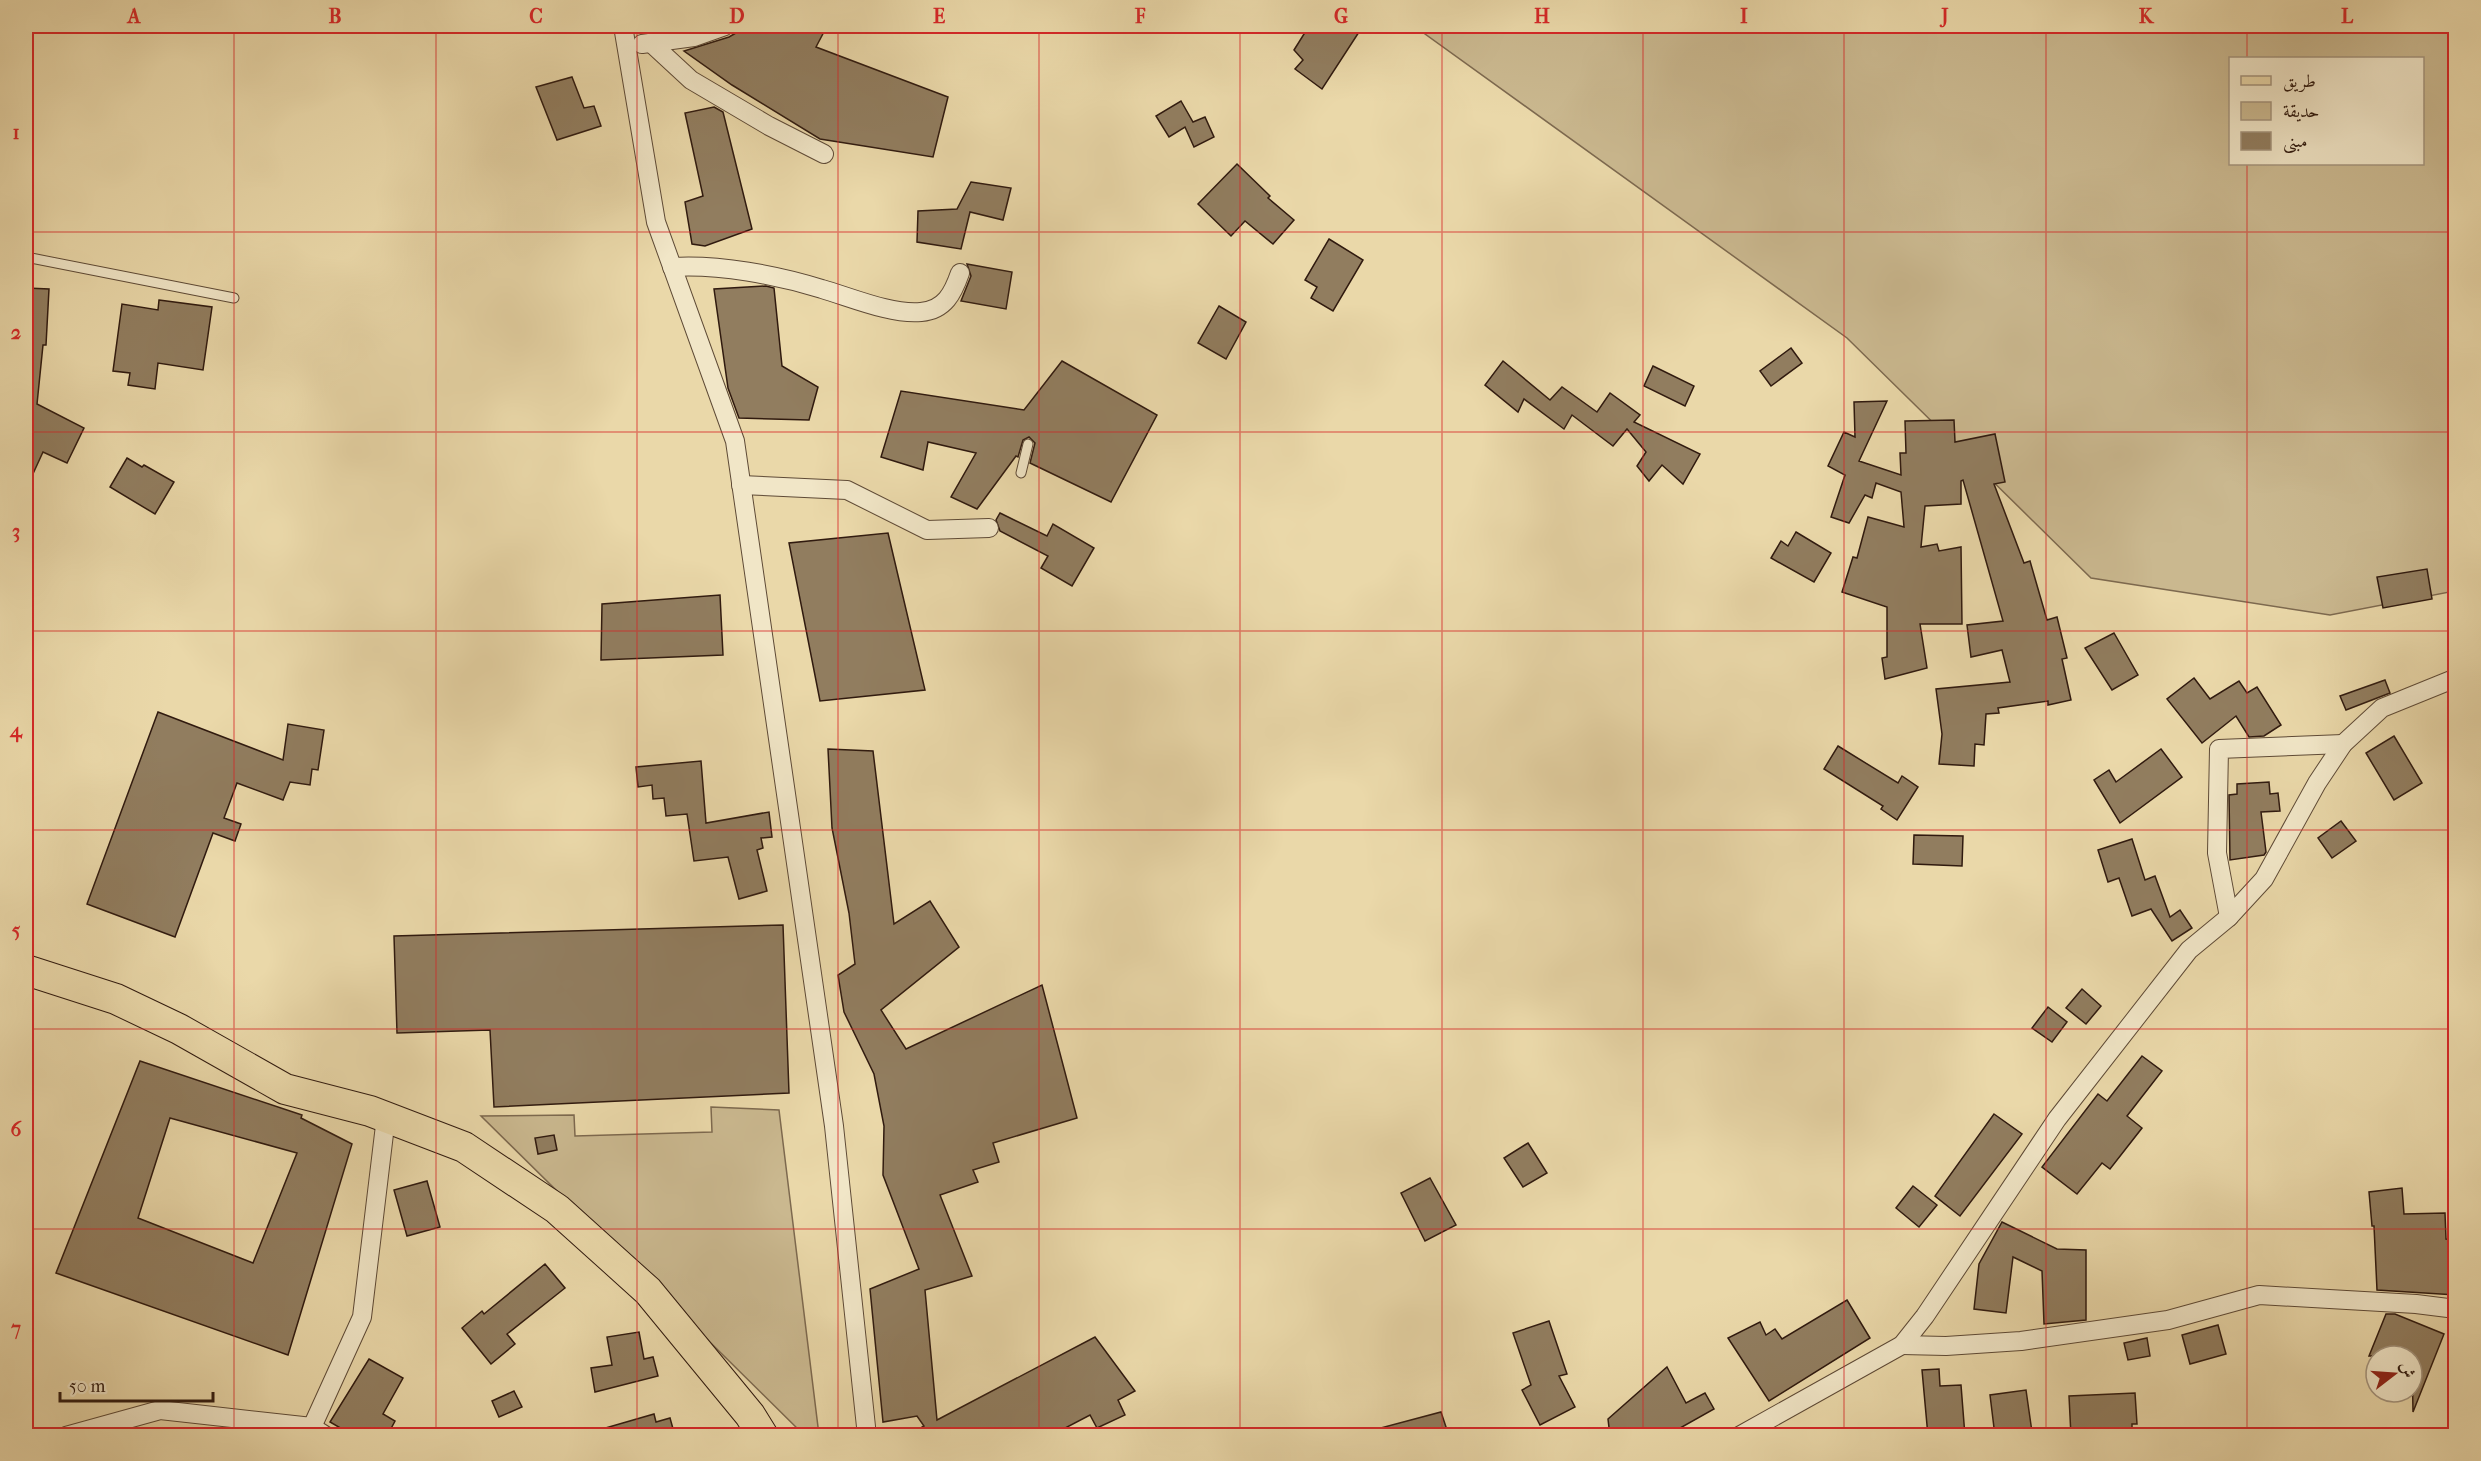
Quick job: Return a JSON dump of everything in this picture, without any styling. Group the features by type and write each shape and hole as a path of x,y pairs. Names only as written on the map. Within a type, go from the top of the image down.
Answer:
{"main road":[{"path":"26,970 116,999 179,1029 285,1089 386,1117 464,1147 557,1209 648,1291 750,1415 763,1436"}],"street":[{"path":"623,26 656,222 735,441 834,1126 867,1436"},
{"path":"626,46 694,37 725,26"},
{"path":"651,43 691,80 769,126 824,154"},
{"path":"672,267 700,266 726,270 813,286 884,307 921,312 943,304 952,297 960,273"},
{"path":"741,485 847,490 927,530 989,528"},
{"path":"1739,1436 1902,1346 1925,1316 2057,1119 2189,950 2229,917 2265,879 2317,783 2343,744 2382,708 2456,678"},
{"path":"2229,917 2217,853 2219,749 2343,744"},
{"path":"66,1436 160,1410 319,1431 362,1317 386,1117"},
{"path":"1902,1346 1946,1346 2021,1341 2168,1320 2259,1295 2416,1304 2456,1309"}],"lane":[{"path":"26,257 234,298"},
{"path":"1021,473 1028,444"}],"green space":[{"path":"1414,26 2455,26 2455,591 2330,615 2091,578 1847,338"},
{"path":"711,1107 779,1110 819,1435 804,1435 481,1116 574,1115 575,1136 712,1132"}],"building":[{"path":"748,26 827,26 816,47 948,97 933,157 820,139 732,85 684,51 729,37"},
{"path":"1309,26 1346,26 1359,32 1322,89 1295,69 1303,60 1294,50"},
{"path":"572,77 584,108 594,106 601,126 557,140 536,87"},
{"path":"1181,101 1193,122 1205,117 1214,137 1194,147 1185,127 1169,137 1156,116"},
{"path":"714,107 723,112 752,229 705,246 692,244 685,202 703,196 685,113"},
{"path":"1237,164 1270,196 1268,198 1294,220 1273,244 1245,221 1231,236 1198,204"},
{"path":"971,182 1011,188 1003,220 970,212 961,249 917,242 918,211 957,209"},
{"path":"1329,239 1363,260 1333,311 1311,298 1317,287 1305,280"},
{"path":"967,264 1012,272 1006,309 961,301 971,276"},
{"path":"766,286 774,288 782,366 818,387 809,420 739,418 728,388 714,289"},
{"path":"26,288 49,289 46,345 43,345 37,404 84,428 67,463 43,452 26,489"},
{"path":"159,300 212,307 203,370 158,363 155,389 128,385 130,373 113,371 122,304 158,310"},
{"path":"1219,306 1246,322 1226,359 1198,343"},
{"path":"1791,348 1802,363 1771,386 1760,371"},
{"path":"1062,361 1157,415 1111,502 1030,463 1035,443 1029,437 1023,440 1018,457 1016,456 977,509 951,497 976,453 928,442 923,470 881,457 901,391 1024,410"},
{"path":"1503,361 1550,400 1562,387 1597,412 1610,393 1640,415 1634,422 1700,454 1683,484 1662,465 1649,481 1637,466 1646,452 1627,429 1613,446 1572,415 1564,429 1524,399 1518,412 1485,385"},
{"path":"1653,366 1694,386 1685,406 1644,386"},
{"path":"1887,401 1859,461 1901,475 1900,453 1906,453 1905,421 1954,420 1955,442 1995,434 2005,482 1994,484 2024,563 2030,561 2047,620 2057,617 2067,658 2062,659 2071,700 2048,705 2048,701 1998,708 1999,713 1986,714 1984,745 1975,744 1974,766 1939,764 1942,734 1936,689 2010,682 2002,650 1971,657 1967,625 2003,621 1963,480 1961,481 1961,504 1925,506 1921,547 1937,544 1939,551 1961,547 1962,624 1920,624 1927,668 1885,679 1882,658 1887,657 1887,607 1842,592 1853,557 1857,558 1868,517 1904,527 1901,492 1876,483 1872,498 1865,495 1849,523 1831,517 1845,475 1828,466 1844,432 1855,437 1854,402"},
{"path":"127,458 174,482 155,514 110,487"},
{"path":"1000,513 1047,536 1053,524 1094,548 1072,586 1041,568 1048,556 1000,531 996,520"},
{"path":"1796,532 1831,553 1814,582 1771,558 1781,541 1788,546"},
{"path":"888,533 925,690 820,701 789,543"},
{"path":"2427,569 2432,599 2383,608 2377,577"},
{"path":"720,595 723,655 601,660 602,604"},
{"path":"2114,633 2138,675 2112,690 2085,648"},
{"path":"2194,678 2210,699 2239,681 2247,693 2257,687 2281,725 2264,736 2249,737 2236,716 2202,743 2167,699"},
{"path":"2385,680 2390,693 2346,710 2340,696"},
{"path":"158,712 283,760 288,724 324,730 318,770 312,769 310,785 290,782 283,800 237,783 224,818 241,824 235,841 213,833 175,937 87,904"},
{"path":"2394,736 2422,783 2394,800 2366,753"},
{"path":"1838,746 1898,783 1902,776 1918,787 1897,820 1881,809 1883,806 1824,769"},
{"path":"828,749 873,751 894,924 930,901 959,947 881,1010 906,1049 1042,985 1077,1118 993,1143 999,1162 973,1170 978,1182 940,1195 972,1276 925,1290 937,1420 1095,1337 1135,1391 1118,1400 1125,1415 1097,1428 1090,1415 1050,1436 907,1436 924,1426 917,1416 883,1422 870,1289 919,1269 883,1175 884,1126 874,1074 844,1012 838,975 855,964 849,913 832,828"},
{"path":"2161,749 2182,777 2120,823 2094,780 2109,770 2116,782"},
{"path":"701,761 706,823 769,812 772,837 761,838 763,848 757,850 767,891 739,899 728,857 694,861 687,814 666,816 664,798 653,799 652,785 638,787 636,767"},
{"path":"2269,782 2270,794 2278,793 2280,811 2261,812 2266,852 2264,855 2230,860 2229,795 2237,794 2237,784"},
{"path":"2341,821 2356,841 2332,858 2318,838"},
{"path":"1914,835 1963,836 1962,866 1913,864"},
{"path":"2132,839 2145,880 2155,876 2170,917 2180,910 2192,928 2172,941 2151,909 2132,916 2119,878 2108,882 2098,850"},
{"path":"783,925 789,1093 494,1107 490,1030 397,1033 394,936"},
{"path":"2082,989 2101,1006 2086,1024 2066,1008"},
{"path":"2048,1007 2067,1022 2052,1042 2032,1028"},
{"path":"2142,1056 2162,1071 2127,1116 2142,1128 2110,1169 2102,1163 2077,1194 2042,1167 2098,1094 2107,1101"},
{"path":"140,1061 302,1115 301,1118 352,1144 288,1355 56,1273","holes":["170,1118 297,1153 253,1263 138,1218"]},
{"path":"1994,1114 2022,1134 1960,1216 1935,1196"},
{"path":"554,1135 557,1150 538,1154 535,1138"},
{"path":"1528,1143 1547,1173 1523,1187 1504,1158"},
{"path":"1430,1178 1456,1225 1425,1241 1401,1193"},
{"path":"427,1181 440,1227 407,1236 394,1190"},
{"path":"1913,1186 1937,1205 1919,1227 1896,1208"},
{"path":"2402,1188 2404,1214 2445,1213 2446,1239 2456,1240 2456,1295 2377,1290 2374,1226 2372,1226 2369,1192"},
{"path":"2002,1222 2057,1249 2086,1250 2086,1320 2044,1324 2042,1271 2013,1257 2006,1313 1974,1309 1979,1264"},
{"path":"545,1264 565,1288 507,1334 515,1344 491,1364 462,1328 482,1311 484,1314"},
{"path":"1847,1300 1870,1338 1769,1401 1728,1338 1760,1322 1766,1335 1775,1329 1782,1339"},
{"path":"2386,1314 2395,1314 2444,1334 2424,1384 2424,1344 2374,1344"},
{"path":"1549,1321 1567,1374 1559,1376 1575,1407 1540,1425 1522,1390 1531,1385 1513,1333"},
{"path":"2218,1325 2226,1354 2190,1364 2182,1335"},
{"path":"639,1332 644,1359 653,1357 658,1376 595,1392 591,1368 612,1365 607,1337"},
{"path":"2147,1338 2150,1356 2128,1360 2124,1343"},
{"path":"369,1359 403,1378 383,1414 395,1421 387,1436 354,1436 330,1422"},
{"path":"1667,1367 1686,1403 1705,1393 1714,1409 1666,1436 1610,1436 1608,1419"},
{"path":"1939,1369 1940,1386 1961,1385 1965,1436 1928,1436 1922,1370"},
{"path":"2026,1390 2032,1432 1995,1436 1990,1395"},
{"path":"514,1391 522,1407 499,1417 492,1401"},
{"path":"2135,1393 2137,1424 2132,1424 2132,1436 2071,1436 2069,1396"},
{"path":"1441,1412 1449,1436 1373,1436 1373,1430"},
{"path":"654,1414 656,1422 670,1418 675,1436 596,1436 595,1431"}]}
